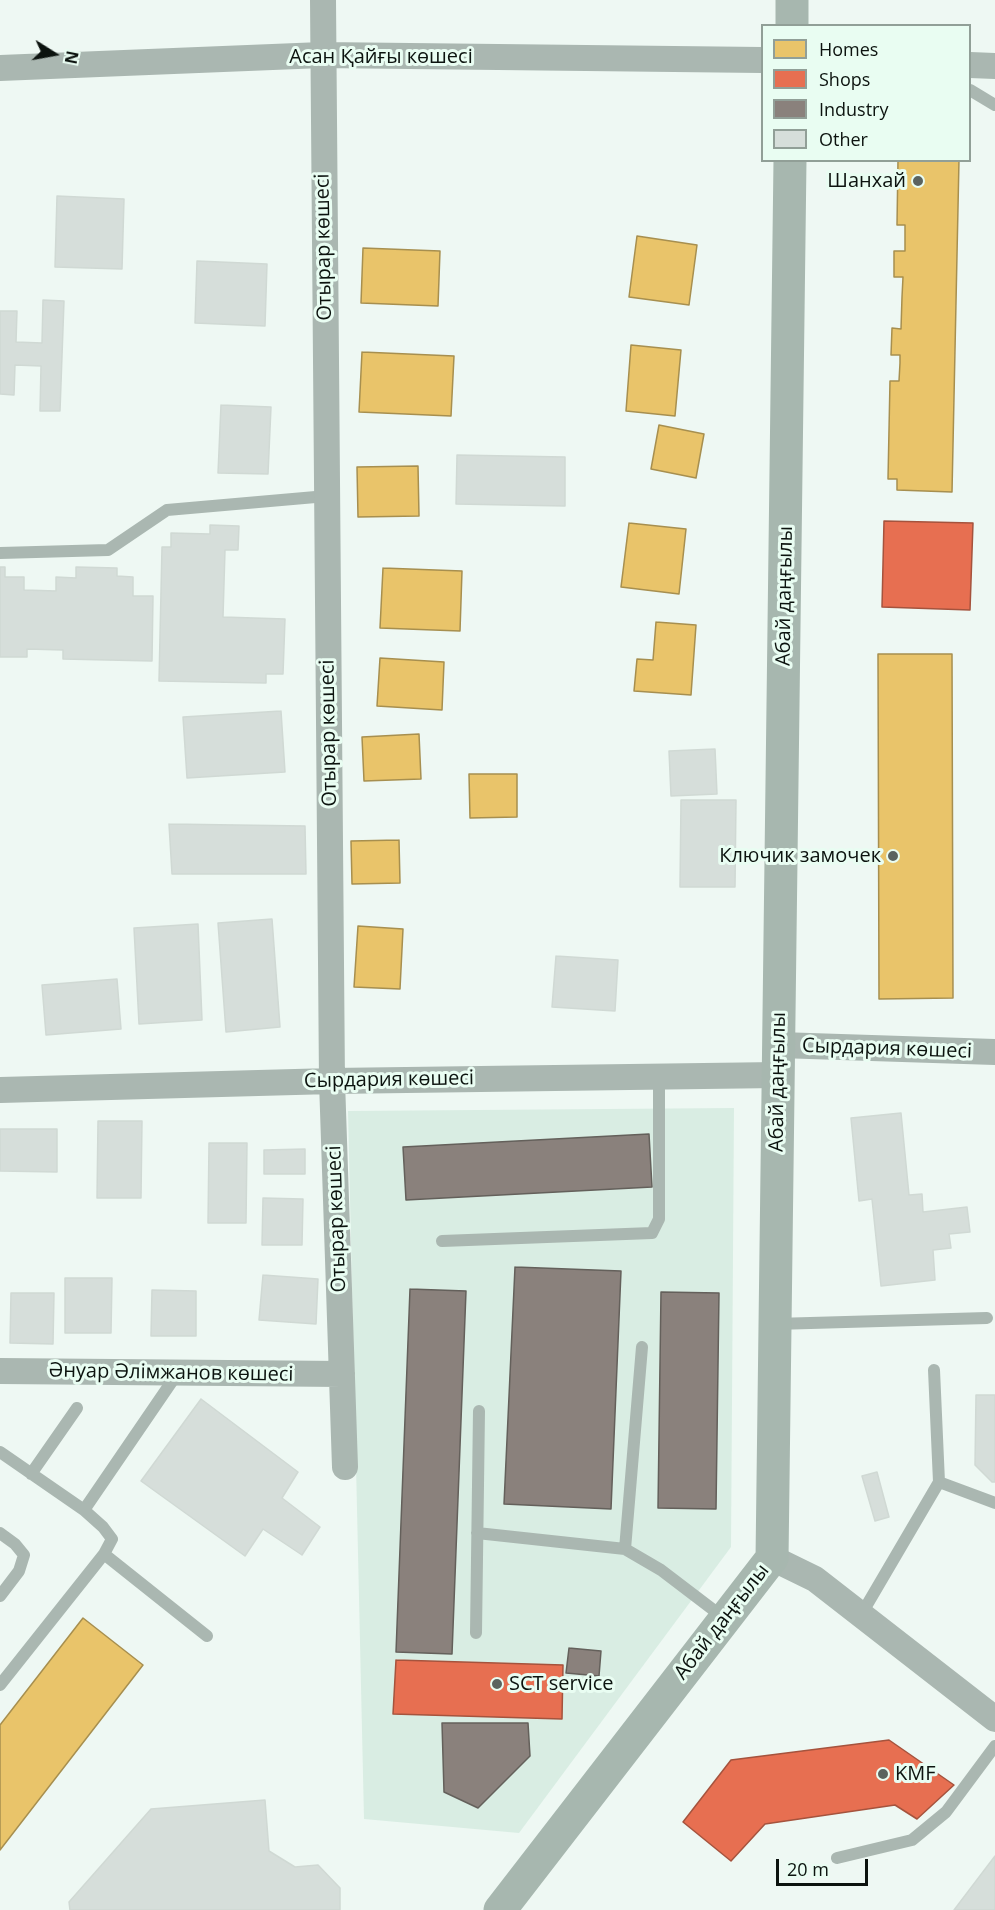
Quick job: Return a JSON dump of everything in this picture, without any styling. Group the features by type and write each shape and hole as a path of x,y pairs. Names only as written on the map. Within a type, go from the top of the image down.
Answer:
{"street":[{"name":"Отырар көшесі","path":"323,0 332,1081 345,1467"},
{"path":"792,0 792,24"},
{"name":"Асан Қайғы көшесі","path":"0,68 322,55 761,60"},
{"path":"971,65 995,66"},
{"name":"Абай даңғылы","path":"500,1910 772,1558 790,162"},
{"name":"Сырдария көшесі","path":"0,1090 332,1081 660,1077 778,1060 995,1052"},
{"name":"Әнуар Әлімжанов көшесі","path":"0,1371 342,1374"},
{"path":"772,1558 815,1579 995,1719"}],"lane":[{"path":"971,91 995,105"},
{"path":"0,553 108,550 167,510 327,496"},
{"path":"442,1241 652,1233 659,1219 660,1077"},
{"path":"775,1324 987,1318"},
{"path":"625,1549 642,1347"},
{"path":"861,1615 939,1482 934,1370"},
{"path":"84,1510 178,1373"},
{"path":"32,1474 77,1408"},
{"path":"476,1633 479,1411"},
{"path":"0,1452 84,1510 103,1527 112,1539 104,1554 0,1685"},
{"path":"939,1482 995,1503"},
{"path":"0,1533 15,1544 24,1555 20,1571 0,1596"},
{"path":"477,1533 625,1549 661,1570 725,1619"},
{"path":"104,1554 207,1636"},
{"path":"837,1858 912,1840 946,1812 995,1746"}],"shaded area":[{"path":"734,1108 731,1547 519,1833 364,1819 348,1111"}],"building: Homes":[{"path":"898,162 959,162 952,492 897,490 897,479 888,479 890,381 899,381 900,363 900,355 891,355 892,328 901,329 903,277 894,277 894,251 905,251 905,225 897,225"},
{"path":"637,236 697,245 689,305 629,297"},
{"path":"363,248 440,251 438,306 361,303"},
{"path":"631,345 681,350 675,416 626,411"},
{"path":"362,352 454,356 451,416 359,412"},
{"path":"659,425 704,434 696,478 651,469"},
{"path":"418,466 419,516 358,517 357,467"},
{"path":"629,523 686,529 679,594 621,587"},
{"path":"383,568 462,571 460,631 380,628"},
{"path":"656,622 696,625 691,695 634,691 637,659 653,660"},
{"path":"878,654 952,654 953,998 879,999"},
{"path":"380,658 444,662 442,710 377,706"},
{"path":"419,734 421,779 364,781 362,737"},
{"path":"469,774 517,774 517,817 470,818"},
{"path":"399,840 400,883 352,884 351,841"},
{"path":"358,926 403,929 400,989 354,987"},
{"path":"83,1618 143,1665 0,1850 0,1725"}],"building: Shops":[{"path":"884,521 973,523 970,610 882,607"},
{"path":"396,1660 563,1665 562,1719 393,1714"},
{"path":"889,1740 954,1785 917,1819 895,1805 765,1824 731,1861 683,1822 731,1760"}],"building: Industry":[{"path":"649,1134 652,1187 406,1200 403,1147"},
{"path":"515,1267 621,1271 611,1509 504,1504"},
{"path":"410,1289 466,1291 452,1654 396,1652"},
{"path":"661,1292 719,1293 716,1509 658,1508"},
{"path":"569,1648 601,1651 599,1676 566,1673"},
{"path":"442,1723 528,1723 530,1756 478,1808 444,1792"}],"building: Other":[{"path":"57,196 124,199 122,269 55,267"},
{"path":"197,261 267,264 265,326 195,323"},
{"path":"43,300 64,301 60,411 40,411 41,366 15,365 14,395 0,394 0,311 17,311 16,342 42,343"},
{"path":"221,405 271,407 268,474 218,473"},
{"path":"457,455 565,457 565,506 456,504"},
{"path":"210,525 239,526 238,550 225,550 223,617 285,619 283,674 266,674 266,683 159,681 162,547 171,547 171,533 210,534"},
{"path":"0,567 5,567 5,577 24,577 24,590 56,591 56,577 76,578 76,567 117,568 117,576 133,577 133,596 153,596 152,661 63,659 63,650 27,649 27,657 0,657"},
{"path":"281,711 285,772 187,778 183,717"},
{"path":"715,749 717,794 671,796 669,751"},
{"path":"681,800 736,800 735,887 680,887"},
{"path":"169,824 305,826 306,874 172,874"},
{"path":"272,919 280,1027 226,1032 218,923"},
{"path":"198,924 202,1020 139,1024 134,928"},
{"path":"556,956 618,960 615,1011 552,1007"},
{"path":"117,979 121,1029 46,1035 42,985"},
{"path":"901,1113 909,1195 922,1194 923,1212 967,1207 970,1232 949,1234 951,1248 933,1250 935,1280 881,1286 872,1199 859,1201 851,1118"},
{"path":"98,1121 142,1121 141,1198 97,1198"},
{"path":"0,1129 57,1129 57,1172 0,1171"},
{"path":"209,1143 247,1143 246,1223 208,1223"},
{"path":"305,1149 305,1174 264,1174 264,1150"},
{"path":"263,1198 303,1199 302,1245 262,1245"},
{"path":"263,1275 318,1279 316,1324 259,1320"},
{"path":"65,1278 112,1278 111,1333 65,1333"},
{"path":"152,1290 196,1291 196,1336 151,1336"},
{"path":"11,1293 54,1293 53,1344 10,1343"},
{"path":"976,1395 995,1395 995,1482 992,1482 975,1465"},
{"path":"201,1399 298,1472 282,1498 320,1527 302,1555 263,1529 245,1556 141,1481"},
{"path":"877,1472 889,1517 875,1521 862,1476"},
{"path":"265,1800 269,1851 295,1867 318,1865 340,1888 340,1910 70,1910 69,1902 151,1809"},
{"path":"995,1856 995,1910 954,1910"}],"place":[{"name":"Шанхай","path":"918,181"},
{"name":"Ключик замочек","path":"893,856"},
{"name":"SCT service","path":"497,1684"},
{"name":"KMF","path":"883,1774"}]}
